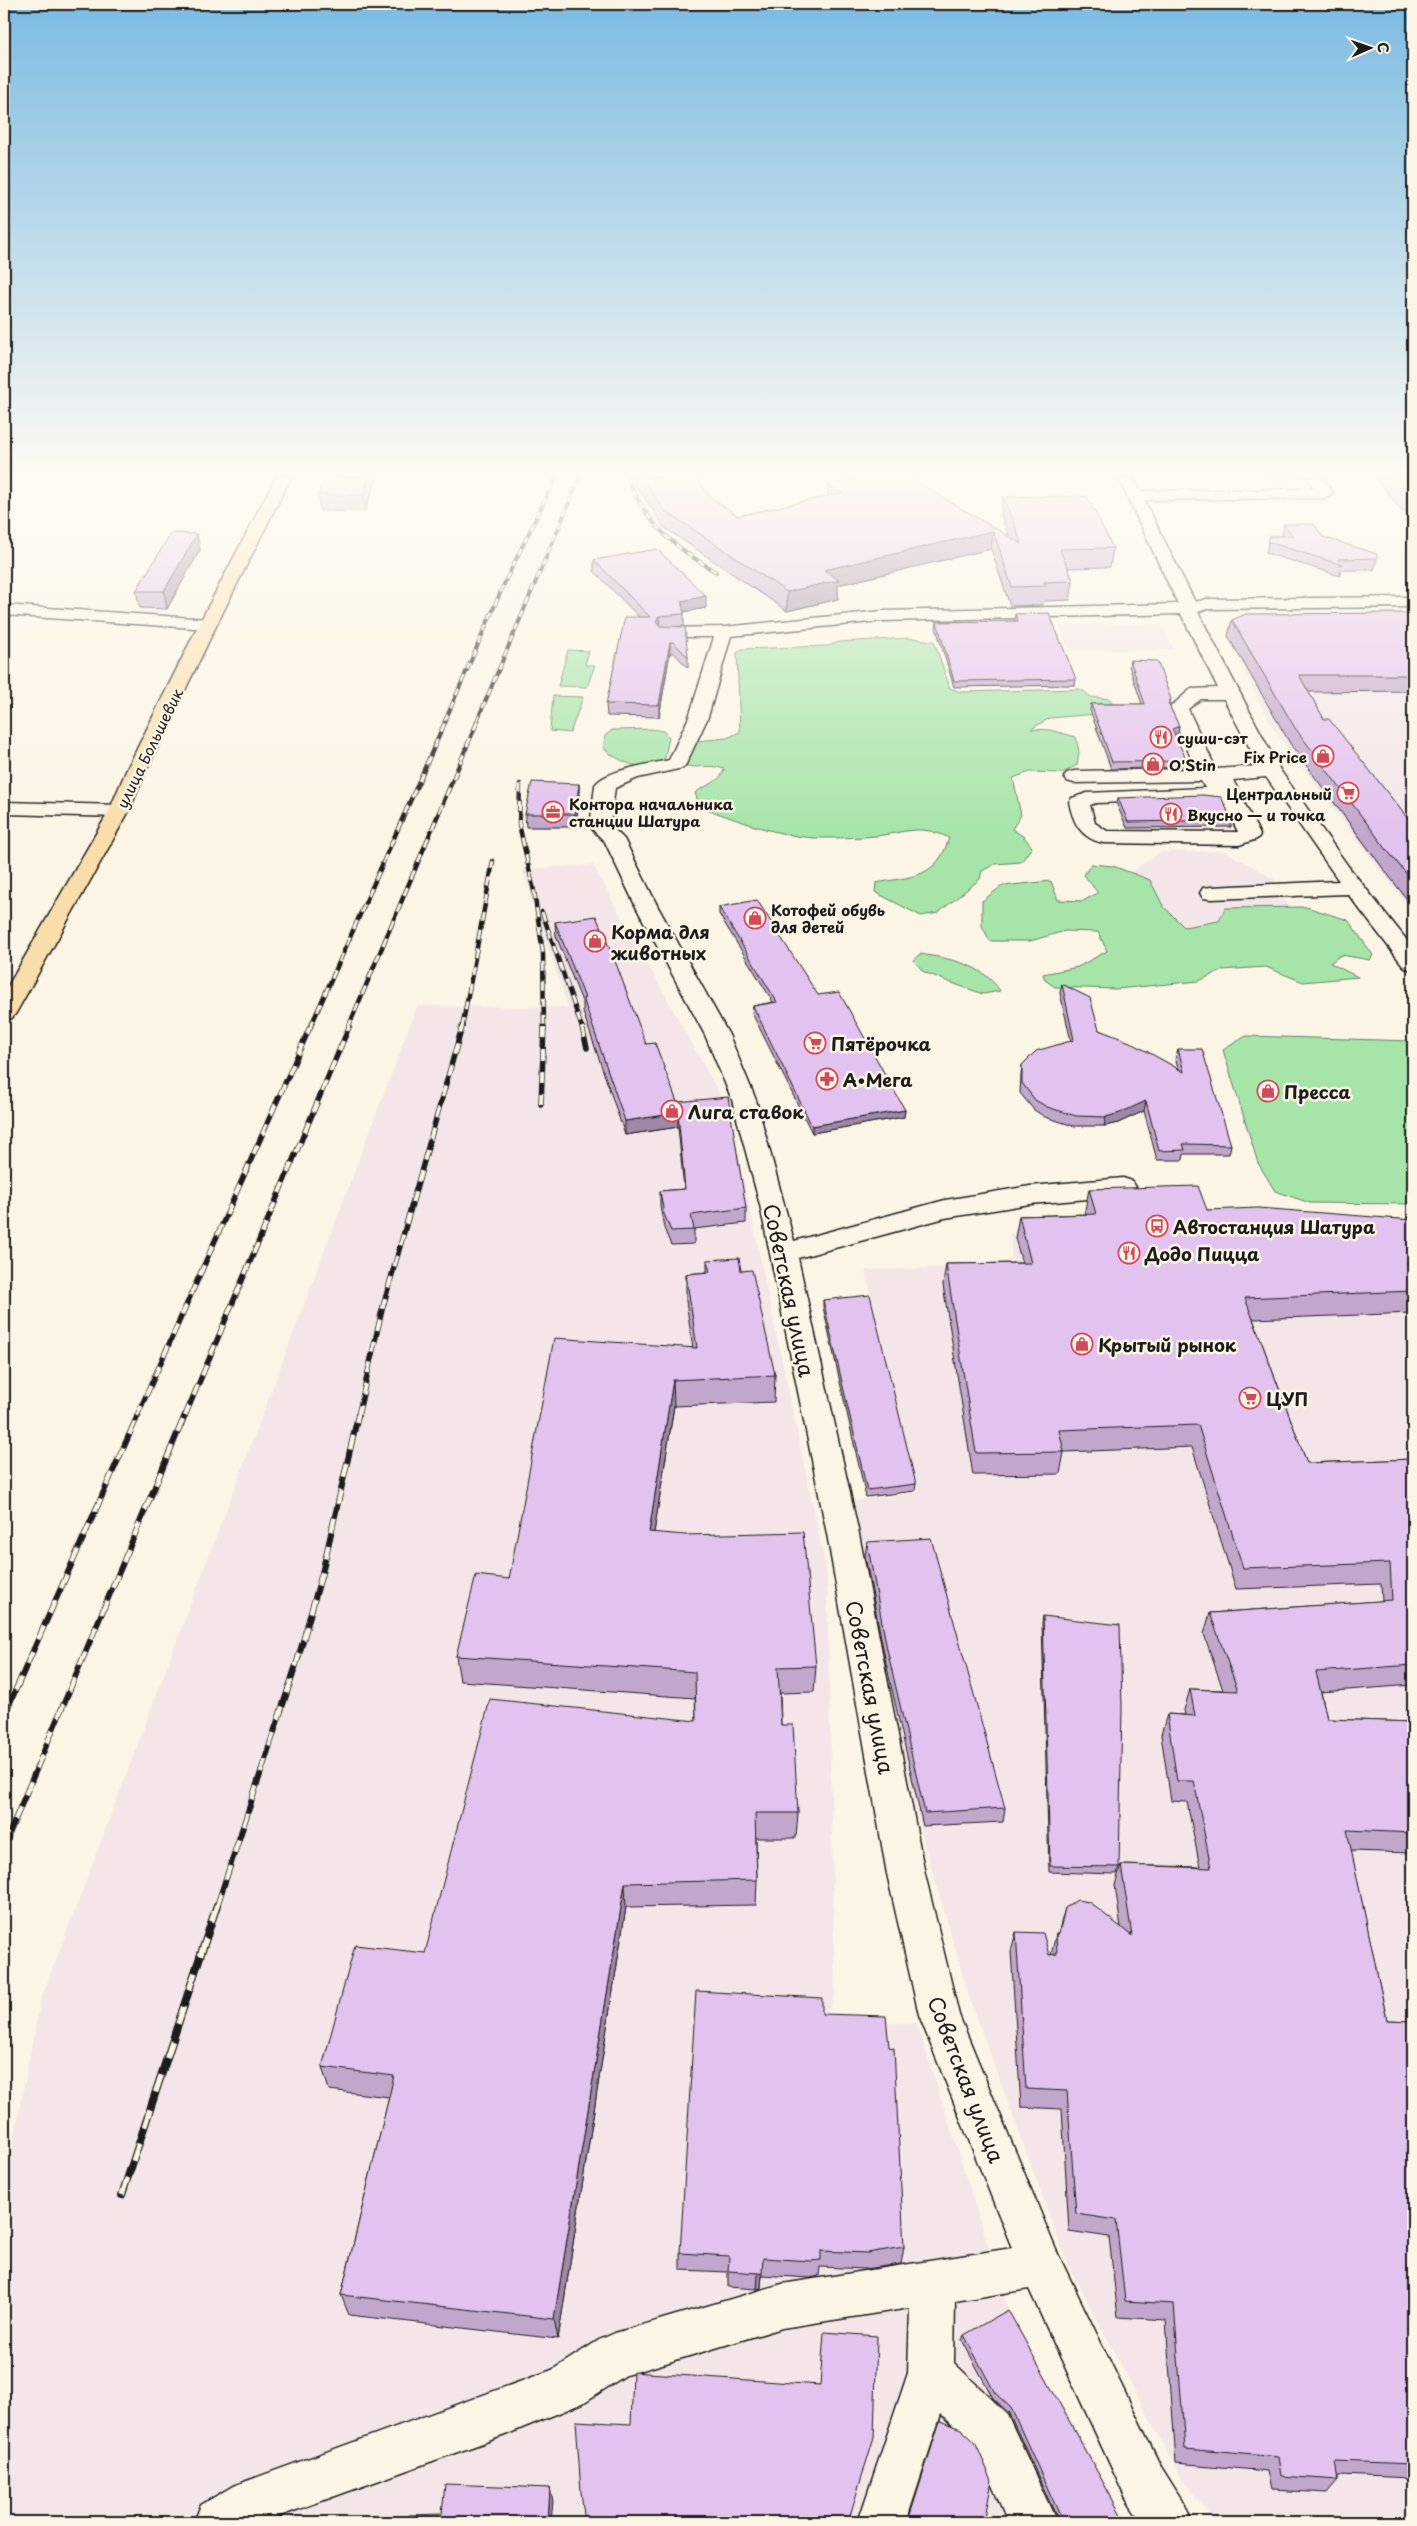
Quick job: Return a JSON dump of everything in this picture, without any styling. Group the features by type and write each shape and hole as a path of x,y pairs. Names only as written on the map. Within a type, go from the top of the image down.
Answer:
{"main road":[{"name":"улица Большевик","path":"4,1013 119,811 136,770 171,703 223,595"}],"street":[{"path":"1183,595 1188,609 1230,694 1271,771 1355,888 1413,964"},
{"path":"667,632 724,632 882,616 1188,609 1207,604 1413,602"},
{"path":"1188,609 1213,616 1413,614"},
{"path":"4,610 208,624"},
{"name":"Советская улица","path":"724,632 701,708 685,749 676,764 632,774 605,785 600,827 614,839 647,907 717,1035 744,1100 773,1205 842,1534 906,1874 939,2015 1041,2265 1143,2482 1168,2522"},
{"path":"1216,775 1217,794 1094,797 1079,802 1082,816 1089,831 1103,837 1239,840 1250,835 1216,775 1178,708 1197,694 1230,694"},
{"path":"1074,777 1216,775 1271,771"},
{"path":"4,808 119,811"},
{"path":"1210,893 1355,888"},
{"path":"783,1253 945,1209 1030,1194 1123,1187"},
{"path":"238,2516 567,2387 615,2356 782,2306 1041,2265"},
{"path":"882,2522 931,2373 932,2282"},
{"path":"931,2373 991,2430 1030,2516"}],"shaded area":[{"path":"1161,624 1174,650 1069,651 1059,625"},
{"path":"1413,627 1413,913 1271,726 1227,636 1241,628"},
{"path":"1225,851 1274,879 1302,930 1198,964 1118,881 1160,852"},
{"path":"593,865 729,1111 827,1572 835,1994 824,2024 917,2023 1010,2314 1128,2522 4,2522 4,2189 40,2002 417,1006 568,1007 522,869"},
{"path":"1251,1226 1413,1236 1413,2522 1215,2522 1181,2478 1067,2263 970,2000 921,1833 847,1502 918,1492 865,1270 1012,1266 1010,1234"}],"green space":[{"path":"910,638 934,641 950,688 960,692 1081,689 1091,697 1110,699 1115,708 1096,714 1050,718 1031,729 1050,730 1076,737 1079,752 1077,765 1063,773 1030,772 1013,778 1021,815 1012,829 1024,837 1032,847 1021,862 995,864 982,871 980,879 938,913 921,916 875,892 876,883 922,873 938,861 949,838 938,833 920,830 868,837 844,838 814,838 784,834 700,807 695,793 720,777 724,769 682,765 697,741 727,738 740,732 737,653 742,649 828,646 839,642"},
{"path":"568,650 589,651 585,665 595,665 587,687 558,686"},
{"path":"553,696 583,697 570,733 550,731"},
{"path":"652,729 663,731 669,737 664,762 657,766 640,767 632,765 616,758 603,748 605,736 612,730"},
{"path":"1091,864 1113,866 1150,880 1163,906 1184,927 1219,921 1225,908 1306,907 1348,920 1373,955 1370,960 1341,955 1330,963 1358,977 1303,982 1266,967 1222,970 1199,981 1116,989 1055,987 1045,980 1043,974 1078,967 1107,951 1098,932 1065,931 1030,941 990,941 982,926 982,901 1002,886 1051,881 1058,900 1083,901 1098,893 1084,875"},
{"path":"920,954 943,958 975,968 993,982 1000,991 983,994 924,972 913,960"},
{"path":"1246,1036 1413,1041 1413,1204 1310,1203 1275,1191 1258,1163 1223,1050"}],"building":[{"path":"628,595 706,596 682,601 684,614 659,616 656,621 660,626 685,627 688,657 673,642 670,642 659,705 606,704 625,617 650,617"},
{"path":"1049,613 1076,679 954,681 937,622 1018,621 1015,614"},
{"path":"1413,613 1413,675 1299,675 1324,719 1329,719 1413,825 1413,882 1295,728 1232,620 1246,614"},
{"path":"1130,660 1157,661 1171,699 1168,703 1179,726 1172,729 1187,761 1112,762 1091,704 1145,704"},
{"path":"532,782 579,784 575,814 525,814"},
{"path":"1203,795 1221,797 1232,820 1128,822 1118,798"},
{"name":"Пятёрочка","path":"757,900 818,995 839,992 905,1110 812,1126 753,1006 777,1002 719,907"},
{"path":"596,916 646,1044 655,1043 677,1102 728,1097 746,1208 691,1215 694,1230 671,1231 664,1214 660,1191 685,1189 678,1113 625,1121 583,998 585,998 555,922"},
{"path":"1062,984 1090,998 1099,1030 1130,1042 1184,1072 1178,1049 1202,1049 1231,1145 1183,1144 1185,1150 1159,1151 1146,1101 1106,1117 1076,1116 1047,1107 1035,1100 1022,1083 1022,1065 1036,1051 1074,1040"},
{"path":"1198,1186 1207,1210 1258,1208 1413,1220 1413,1291 1245,1298 1307,1463 1413,1459 1413,1665 1316,1672 1327,1719 1413,1722 1413,1833 1347,1830 1387,2020 1413,2021 1413,2464 1335,2461 1338,2480 1281,2476 1278,2457 1185,2449 1174,2304 1125,2301 1116,2220 1076,2214 1067,2091 1026,2089 1016,1932 1043,1933 1049,1955 1057,1954 1056,1934 1059,1934 1065,1908 1077,1900 1089,1902 1132,1936 1121,1865 1211,1868 1194,1781 1177,1781 1167,1714 1195,1716 1190,1689 1238,1691 1210,1613 1392,1600 1390,1563 1243,1568 1198,1425 1059,1430 1064,1452 976,1453 946,1264 1031,1263 1019,1216 1096,1214 1089,1189"},
{"path":"739,1258 741,1271 752,1270 775,1375 673,1380 649,1532 685,1535 803,1532 816,1666 778,1667 781,1725 793,1725 798,1813 755,1813 757,1880 625,1883 554,2319 341,2295 394,2076 322,2067 355,1945 425,1953 490,1699 696,1721 695,1672 456,1656 476,1575 509,1579 554,1338 697,1348 686,1274 710,1272 707,1260"},
{"path":"870,1295 916,1484 867,1490 823,1300"},
{"path":"931,1538 1005,1808 925,1813 887,1649 867,1542"},
{"path":"1043,1616 1120,1625 1122,1707 1119,1867 1050,1866"},
{"path":"696,1991 822,1998 822,2014 886,2016 889,2047 894,2048 904,2247 867,2253 821,2251 821,2260 811,2261 763,2258 762,2272 758,2273 728,2271 729,2256 680,2253"},
{"path":"1008,2310 1125,2522 1064,2522 1011,2408 995,2393 964,2335"},
{"path":"824,2332 877,2336 874,2437 848,2522 585,2522 576,2421 631,2424 633,2372 820,2385"},
{"path":"940,2421 961,2429 975,2442 992,2481 984,2522 901,2522 902,2519 909,2518"},
{"path":"445,2484 550,2488 548,2522 408,2522 409,2515 442,2514"}],"railway":[{"path":"445,721 499,595"},
{"path":"477,721 530,595"},
{"path":"310,1028 446,720"},
{"path":"348,1028 478,720"},
{"path":"520,784 519,824 534,891 543,953 544,1027"},
{"path":"462,1028 493,861"},
{"path":"542,912 582,1028"},
{"path":"137,1416 310,1027"},
{"path":"185,1416 349,1027"},
{"path":"358,1416 382,1310 462,1027"},
{"path":"541,1104 544,1027"},
{"path":"582,1027 587,1048"},
{"path":"4,1716 138,1415"},
{"path":"4,1846 185,1415"},
{"path":"217,1906 297,1662 322,1573 358,1415"},
{"path":"122,2195 217,1905"}],"place":[{"name":"суши-сэт","path":"1161,737"},
{"name":"Fix Price","path":"1323,756"},
{"name":"O'Stin","path":"1153,764"},
{"name":"Центральный","path":"1348,793"},
{"name":"Контора начальника станции Шатура","path":"553,812"},
{"name":"Вкусно — и точка","path":"1171,814"},
{"name":"Котофей обувь для детей","path":"755,918"},
{"name":"Корма для животных","path":"595,941"},
{"name":"Пятёрочка","path":"815,1043"},
{"name":"А•Мега","path":"827,1079"},
{"name":"Пресса","path":"1268,1091"},
{"name":"Лига ставок","path":"672,1111"},
{"name":"Автостанция Шатура","path":"1157,1226"},
{"name":"Додо Пицца","path":"1129,1253"},
{"name":"Крытый рынок","path":"1082,1344"},
{"name":"ЦУП","path":"1250,1398"}]}
